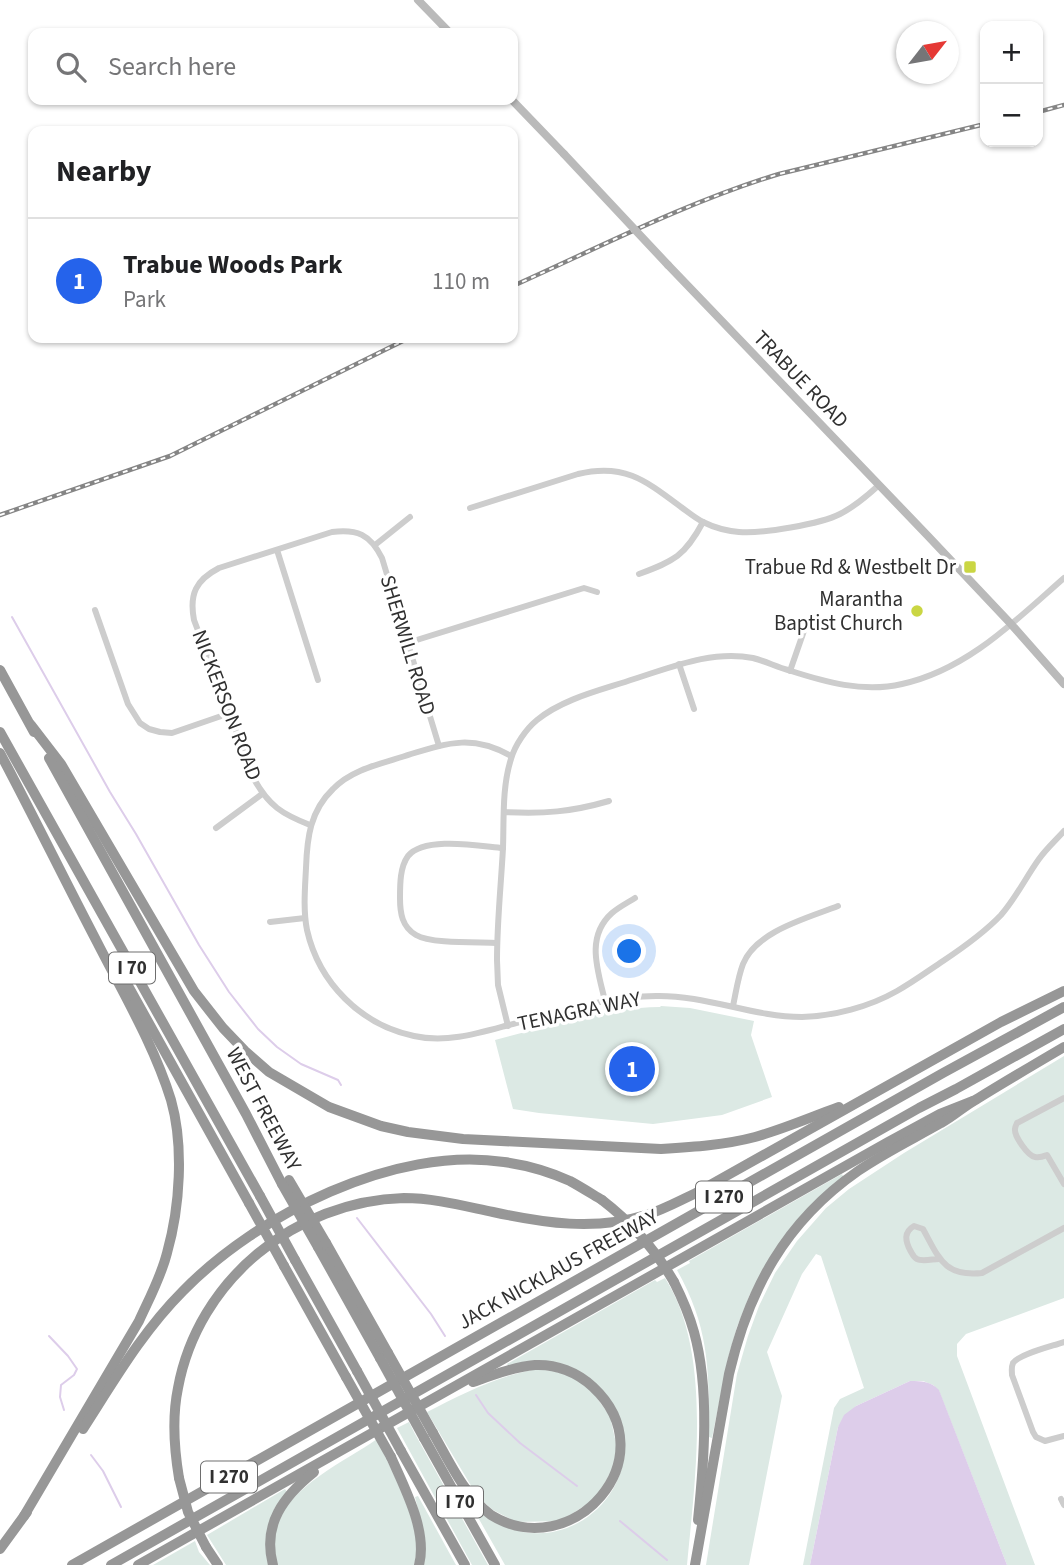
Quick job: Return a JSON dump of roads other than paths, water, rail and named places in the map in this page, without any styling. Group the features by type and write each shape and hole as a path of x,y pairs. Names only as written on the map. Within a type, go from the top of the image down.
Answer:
{"highway":[{"name":"WEST FREEWAY","path":"0,670 246,1114 429,1435 495,1565"},
{"path":"31,725 61,764 194,991 244,1051 269,1072 329,1107 381,1125 432,1136 662,1149 752,1138 868,1097"},
{"name":"I 70","path":"0,732 260,1196 290,1263 357,1371 396,1454 465,1565"},
{"path":"0,753 162,1074 171,1102 178,1159 174,1221 167,1253 152,1294 139,1321 24,1516"},
{"path":"56,860 249,1203 290,1263 346,1377 396,1454 421,1543 419,1565"},
{"path":"218,1565 188,1512 179,1478 174,1424 178,1388 190,1344 219,1291 268,1245 319,1216 384,1199 406,1198 452,1203 556,1223 589,1224 630,1219 694,1194 1001,1022 1064,991"},
{"name":"JACK NICKLAUS FREEWAY","path":"72,1565 1064,1007"},
{"name":"JACK NICKLAUS FREEWAY","path":"111,1565 919,1108 1064,1029"},
{"path":"694,1565 737,1342 747,1311 766,1269 793,1231 833,1191 873,1161 1064,1047"},
{"path":"138,1565 888,1142 940,1114 973,1101"},
{"path":"0,1549 139,1341 183,1290 213,1264 246,1237 313,1199 372,1176 412,1166 475,1159 533,1168 569,1181 602,1200 652,1247 674,1282 695,1333 701,1365 704,1426 694,1565"},
{"path":"429,1435 461,1482 490,1514 529,1531 559,1528 587,1513 600,1502 618,1469 621,1452 616,1419 609,1404 587,1381 574,1373 536,1365 507,1371 447,1391"},
{"path":"273,1565 270,1542 272,1525 282,1504 302,1482 358,1441"}],"main road":[{"path":"418,0 445,28"},
{"name":"TRABUE ROAD","path":"517,105 1011,624 1064,684"}],"street":[{"path":"470,508 593,470 616,470 638,477 702,522 740,532 811,523 839,515 879,485"},
{"path":"375,545 410,517"},
{"path":"639,574 682,553 695,537 702,522"},
{"name":"NICKERSON ROAD","path":"310,825 281,812 271,804 254,779 194,620 192,599 201,580 219,568 332,532 348,530 363,534 375,545"},
{"name":"SHERWILL ROAD","path":"375,545 382,558 439,746"},
{"path":"277,550 318,680"},
{"path":"508,1026 498,985 497,943 506,786 512,756 535,721 572,700 679,664 709,657 753,658 842,685 901,685 950,668 1011,624 1064,578"},
{"path":"407,643 584,588 597,592"},
{"path":"94,610 128,704 140,723 149,729 172,733 230,713"},
{"path":"790,671 806,625"},
{"path":"679,664 694,709"},
{"path":"310,825 325,798 342,780 370,767 454,742 477,743 512,756"},
{"path":"216,828 262,794"},
{"path":"504,811 541,814 584,808 609,801"},
{"name":"TENAGRA WAY","path":"310,825 305,918 307,931 323,971 334,988 361,1014 406,1034 435,1039 473,1034 605,1001 657,995 733,1006 770,1015 803,1017 834,1014 864,1005 894,993 978,937 1002,913 1040,857 1064,831"},
{"path":"497,943 430,940 417,936 407,928 402,918 400,892 402,870 408,856 419,847 433,844 503,848"},
{"path":"605,1001 595,954 598,930 614,911 635,898"},
{"path":"733,1006 742,966 747,955 758,943 782,928 838,906"},
{"path":"270,922 305,918"},
{"path":"1064,1098 1017,1123 1015,1127 1015,1132 1028,1153 1038,1158 1047,1155 1064,1184"},
{"path":"939,1259 920,1261 914,1258 906,1242 908,1230 914,1226 923,1229 939,1259 955,1272 969,1275 982,1273 1064,1228"},
{"path":"1064,1342 1020,1357 1013,1365 1012,1375 1033,1432 1045,1441 1064,1436"}],"waterway":[{"path":"12,617 110,792 229,992 258,1029 277,1047 301,1064 338,1080 341,1085"},
{"path":"357,1218 445,1336"},
{"path":"49,1336 77,1369 74,1375 61,1385 60,1397 64,1410"},
{"path":"476,1395 488,1413 520,1443 577,1486"},
{"path":"91,1455 103,1471 121,1507"},
{"path":"620,1521 667,1560"}],"railway":[{"path":"1043,111 1064,105"},
{"path":"518,284 644,226 745,185 779,174 980,125"},
{"path":"0,515 170,456 399,343"}],"place":[{"name":"Trabue Rd & Westbelt Dr","path":"970,567"},
{"name":"Marantha Baptist Church","path":"917,611"},
{"name":"Trabue Woods Park","path":"632,1069"}]}
